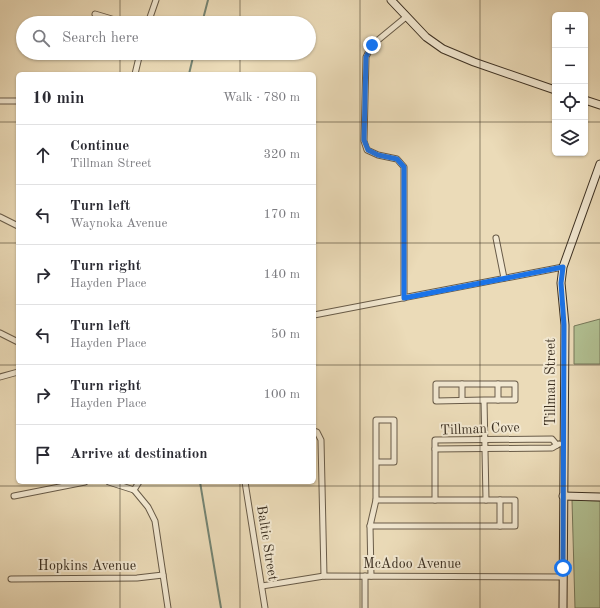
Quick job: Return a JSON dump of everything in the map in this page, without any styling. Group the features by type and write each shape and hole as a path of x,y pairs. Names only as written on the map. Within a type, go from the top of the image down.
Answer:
{"main road":[{"path":"391,0 426,37 443,49 474,62 552,89"},
{"path":"588,101 600,105"},
{"name":"Tillman Street","path":"563,608 563,496 560,444 564,325 561,283 563,267 599,168"},
{"path":"563,496 600,497"}],"street":[{"path":"150,16 156,0"},
{"path":"95,14 102,16"},
{"path":"404,298 404,167 397,159 378,155 368,150 364,140 366,57 372,45 406,17"},
{"path":"135,72 138,60"},
{"path":"0,101 16,101"},
{"path":"0,217 16,225"},
{"path":"496,238 504,278"},
{"path":"316,315 563,267"},
{"path":"0,333 16,341"},
{"path":"0,377 16,373"},
{"path":"436,384 498,384 515,384 515,400 436,400 436,384"},
{"path":"462,384 462,400"},
{"path":"498,384 498,400"},
{"path":"484,400 486,500"},
{"path":"365,608 370,526 376,500 376,420 394,420 394,462 377,462"},
{"path":"316,432 321,440 324,576"},
{"name":"Tillman Cove","path":"435,440 552,440 560,444 552,448 435,449 435,440"},
{"path":"506,440 506,448"},
{"path":"435,449 435,500"},
{"path":"14,496 76,484"},
{"path":"115,484 134,490 148,508 154,521 168,608"},
{"path":"134,490 138,484"},
{"name":"Baltic Street","path":"245,484 265,608"},
{"path":"370,526 515,526 516,500 376,500"},
{"path":"500,500 500,526"},
{"name":"Hopkins Avenue","path":"11,579 137,578 163,575"},
{"name":"McAdoo Avenue","path":"262,586 324,576 563,577"}],"green space":[{"path":"600,319 600,364 574,364 574,326"},
{"path":"572,500 600,501 600,608 575,608"}],"waterway":[{"path":"204,16 208,0"},
{"path":"189,72 192,60"},
{"path":"200,484 221,608"}],"route":[{"path":"372,45 366,57 364,140 368,150 378,155 397,159 404,167 404,298 563,267 561,283 564,325 563,568"}]}
